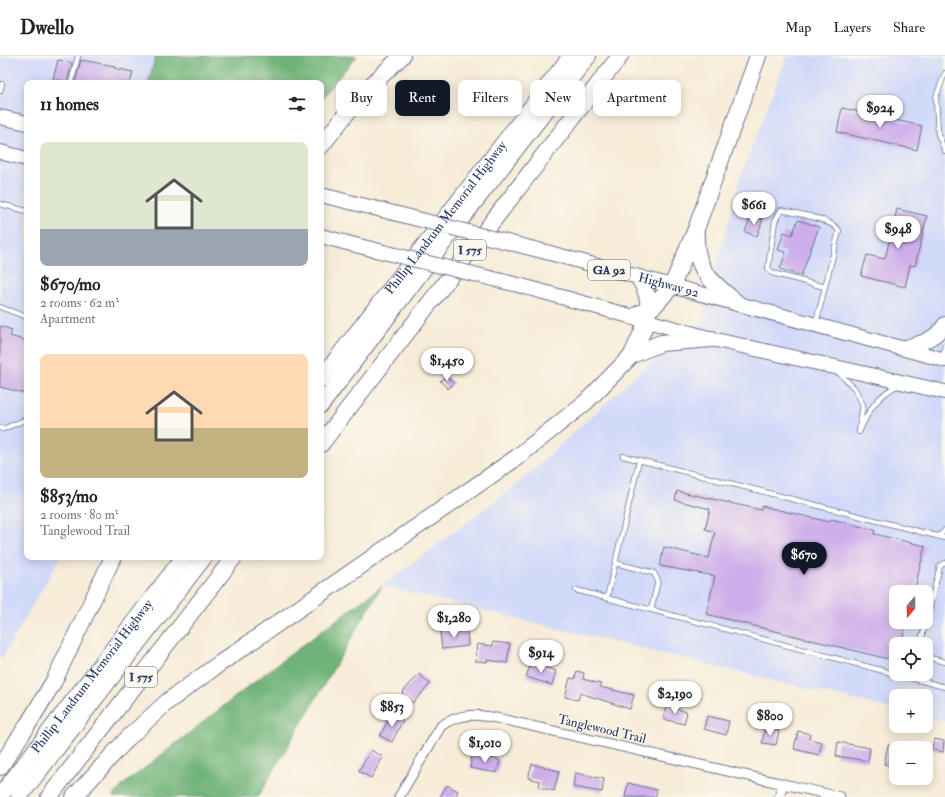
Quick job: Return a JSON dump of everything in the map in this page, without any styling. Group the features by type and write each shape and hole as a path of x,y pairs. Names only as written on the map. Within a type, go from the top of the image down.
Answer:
{"highway":[{"path":"324,142 360,96 402,56"},
{"name":"Phillip Landrum Memorial Highway","path":"324,375 571,56"},
{"path":"324,401 462,218 588,56"},
{"name":"I 575","path":"324,440 620,56"},
{"path":"643,315 664,298 672,286 696,230 758,56"},
{"path":"696,230 696,248 701,267 710,280 737,303"},
{"path":"632,355 643,315 646,288 639,278"},
{"path":"74,797 128,738 167,702 225,659 516,458 586,402 632,355 661,343 712,339"},
{"path":"0,767 54,681 112,560"},
{"name":"Phillip Landrum Memorial Highway","path":"0,796 182,560"},
{"path":"19,797 202,560"},
{"name":"I 575","path":"49,797 232,560"}],"main road":[{"path":"0,117 24,122"},
{"path":"0,152 24,158"},
{"name":"Highway 92","path":"324,196 546,252 816,324 944,360"},
{"path":"324,237 643,315 712,339 945,392"},
{"path":"901,348 930,339 937,334 945,324"}],"street":[{"name":"Tanglewood Trail","path":"398,797 441,726 450,719 461,715 474,714 840,797"},
{"path":"779,797 783,784"}],"lane":[{"path":"72,80 78,56"},
{"path":"945,73 936,97 938,134 945,151"},
{"path":"0,91 2,84"},
{"path":"0,204 24,210"},
{"path":"816,324 839,231 836,226 828,222 781,210 775,221 768,268 772,273 825,287"},
{"path":"0,307 24,316"},
{"path":"944,360 945,345"},
{"path":"834,367 855,389 863,405 859,432 871,407 892,389 904,382"},
{"path":"0,428 3,429 24,420"},
{"path":"623,456 945,538"},
{"path":"607,598 639,460"},
{"path":"939,536 945,530"},
{"path":"615,563 654,573 658,581 651,610"},
{"path":"933,594 940,566 945,563"},
{"path":"576,590 945,688"},
{"path":"933,659 945,662"}],"shaded area":[{"path":"0,56 156,56 148,80 24,80 24,560 59,560 0,661"},
{"path":"787,56 945,56 945,722 933,719 933,689 889,689 889,708 382,586 520,482 643,369 701,322 740,178"}],"green space":[{"path":"156,56 357,56 324,94 324,80 149,80"},
{"path":"382,586 258,797 113,797 123,785 267,672"}],"building":[{"path":"58,60 72,63 68,80 53,79"},
{"path":"81,60 115,66 114,68 133,72 131,80 76,80"},
{"path":"842,108 922,126 917,150 837,132"},
{"path":"897,209 927,216 915,266 910,265 905,287 861,276 867,255 885,259"},
{"path":"751,215 763,219 757,236 745,232"},
{"path":"798,220 819,227 801,276 780,269 786,252 778,250 784,232 792,235"},
{"path":"0,326 12,330 10,336 24,340 24,393 0,387"},
{"path":"446,376 454,383 448,389 440,381"},
{"path":"677,491 761,510 762,506 830,522 831,519 875,530 874,534 925,546 916,585 889,585 889,629 905,629 903,637 889,637 889,659 706,614 715,576 660,566 664,547 709,558 715,532 705,529 710,509 675,500"},
{"path":"467,630 468,646 442,649 440,632"},
{"path":"493,642 510,644 507,663 487,660 487,662 475,661 477,644 493,646"},
{"path":"531,663 556,671 552,685 526,677"},
{"path":"577,671 584,673 583,679 601,684 600,687 634,695 630,709 580,693 578,700 565,697 570,678 575,679"},
{"path":"419,674 430,684 413,703 402,693"},
{"path":"666,706 687,712 684,724 663,719"},
{"path":"391,714 403,720 392,742 380,736"},
{"path":"707,716 729,721 726,735 704,729"},
{"path":"765,728 779,731 776,745 762,743"},
{"path":"798,731 810,734 809,739 822,742 819,755 794,749"},
{"path":"934,739 944,741 943,752 933,750"},
{"path":"838,742 870,748 868,761 836,756"},
{"path":"888,745 889,765 884,764"},
{"path":"371,750 383,757 371,778 359,771"},
{"path":"472,754 500,760 497,773 470,768"},
{"path":"532,764 559,771 554,791 539,787 540,781 528,778"},
{"path":"575,773 604,779 602,792 573,787"},
{"path":"628,783 657,790 655,797 625,797"},
{"path":"447,785 458,791 455,797 440,797"}]}
